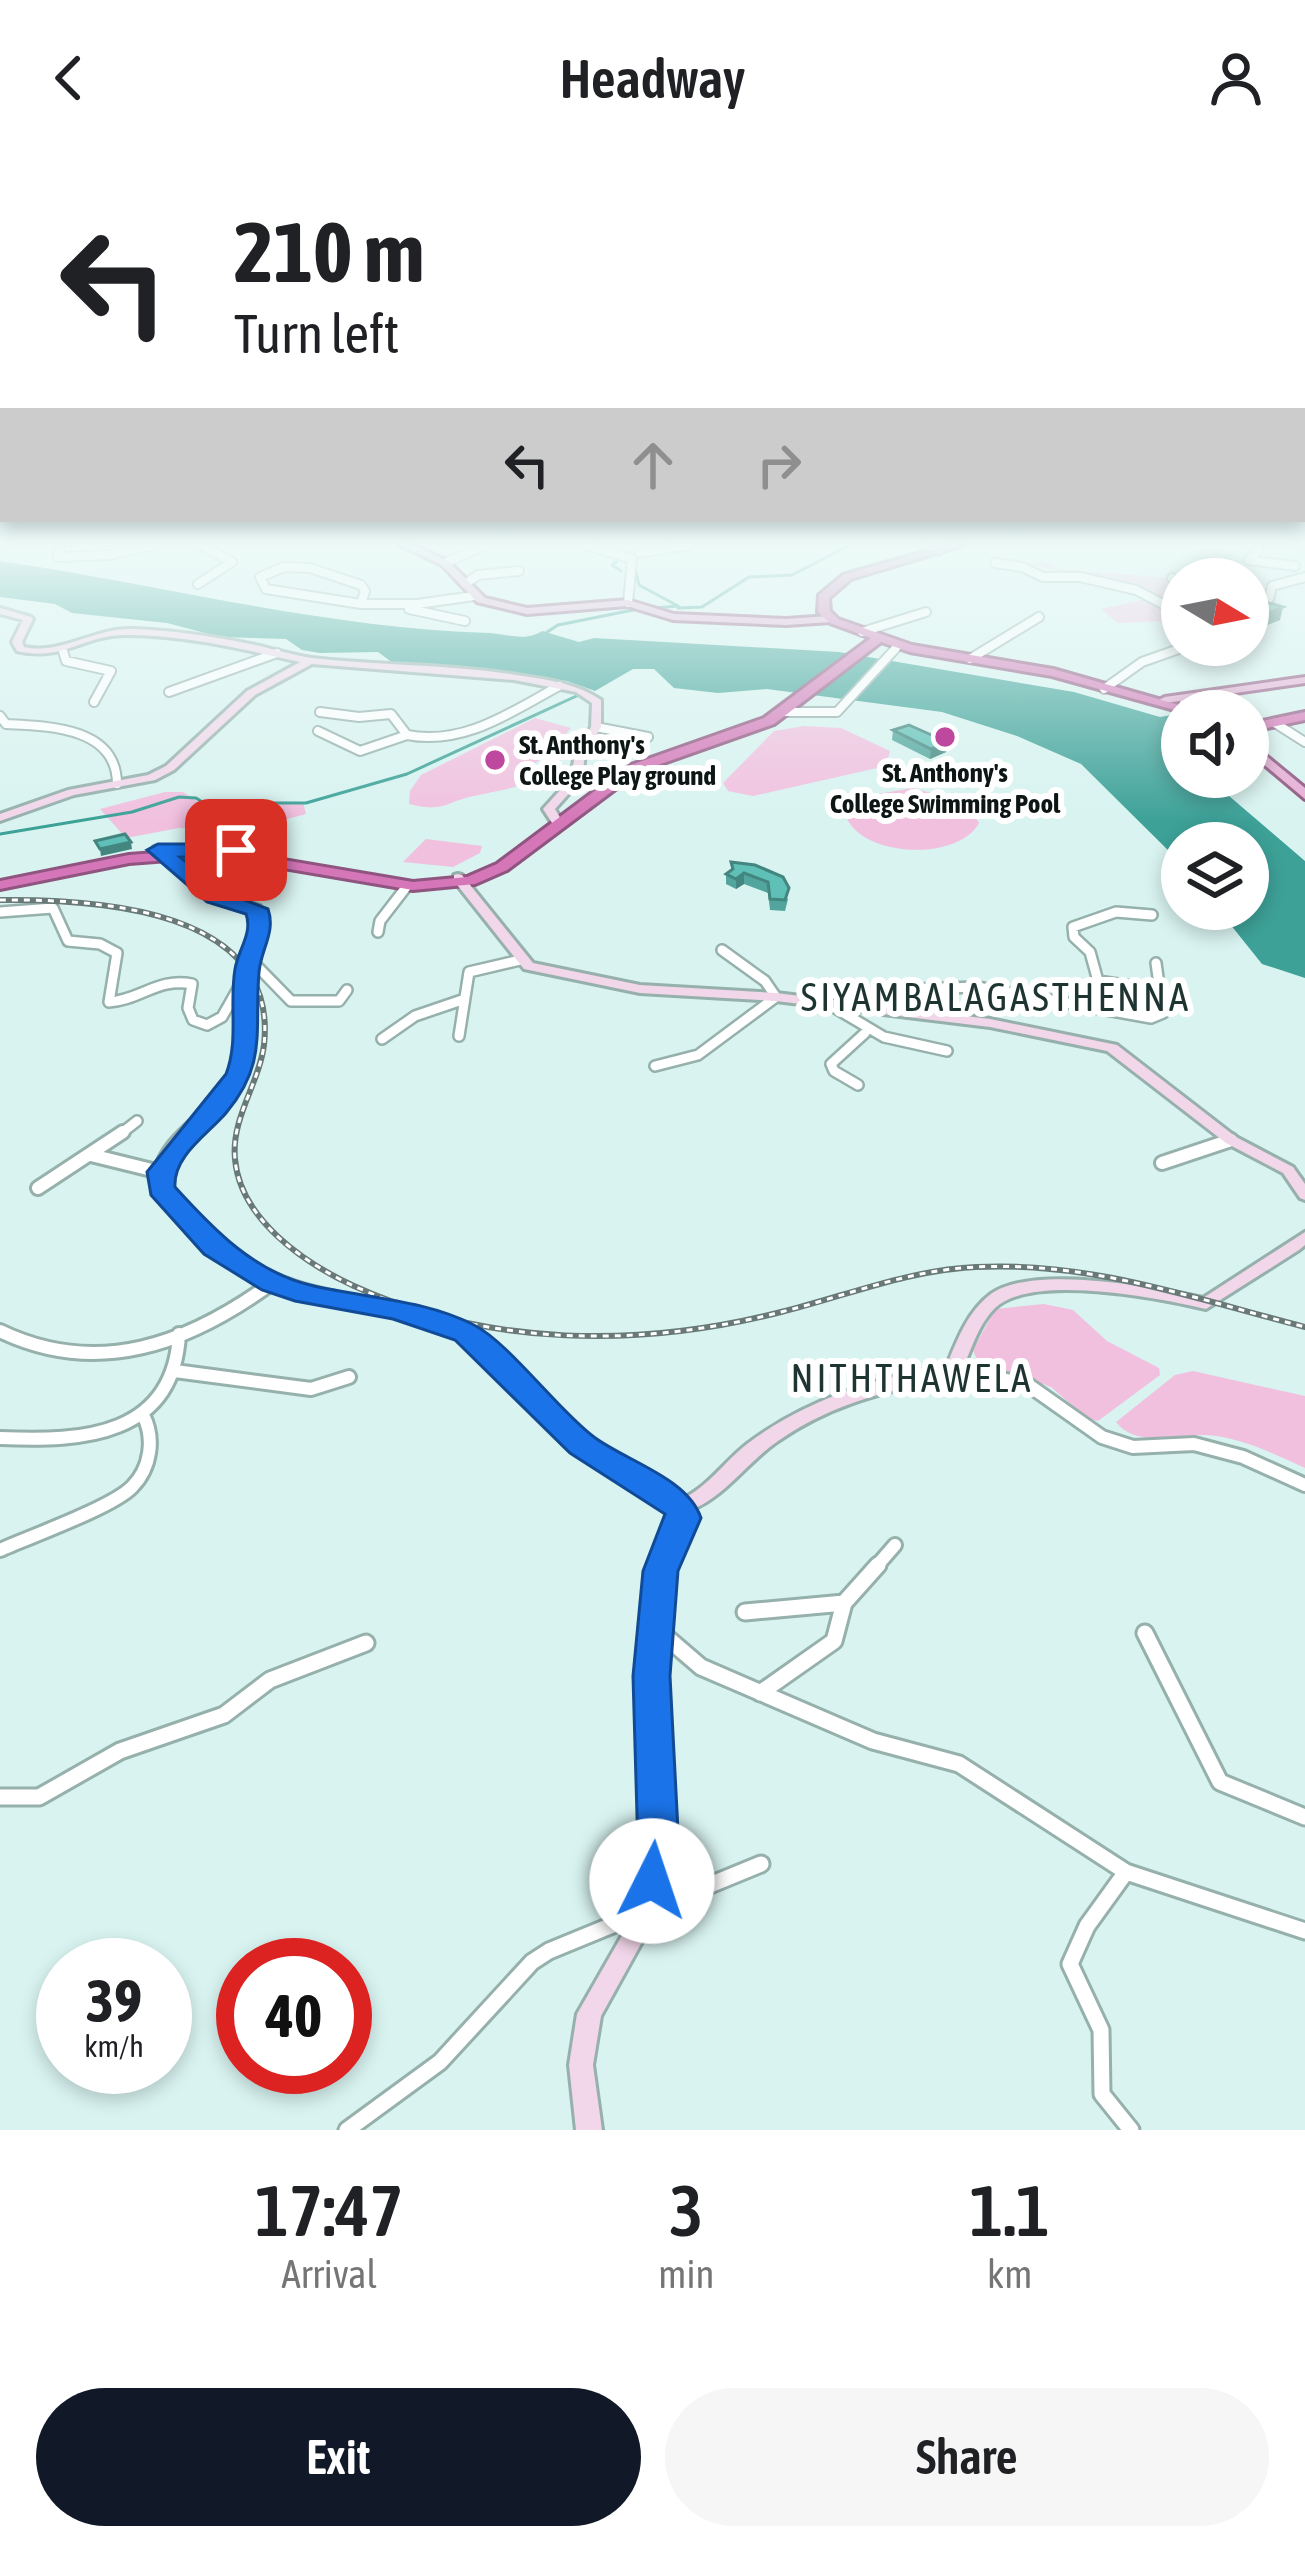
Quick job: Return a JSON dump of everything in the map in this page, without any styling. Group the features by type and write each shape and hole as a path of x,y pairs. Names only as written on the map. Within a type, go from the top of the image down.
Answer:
{"highway":[{"path":"857,637 891,653 1106,687"},
{"path":"159,853 235,856 407,886 460,881 502,867 555,821 633,769 747,731 864,641 1161,700"},
{"path":"1269,724 1305,716"},
{"path":"0,882 159,853 236,850 411,881 460,881"}],"main road":[{"path":"1258,690 1305,680"},
{"path":"1269,763 1304,791"}],"street":[{"path":"19,637 20,649 41,653 63,651 91,637"},
{"path":"179,637 232,643 309,661 559,686 585,693 599,710 596,727 580,754 576,779 549,809 555,821"},
{"path":"864,641 872,637"},
{"path":"970,659 979,648 1006,637"},
{"path":"63,651 66,662 111,671 94,702"},
{"path":"170,692 277,653"},
{"path":"782,708 808,715 846,707 891,653"},
{"path":"1106,687 1142,662 1161,655"},
{"path":"0,818 72,792 152,778 170,768 251,693 309,661"},
{"path":"318,731 360,751 407,735 423,739 456,734 559,686"},
{"path":"320,712 359,717 391,714 407,735"},
{"path":"0,716 6,724 90,735 117,770 116,784"},
{"path":"1274,723 1305,742"},
{"path":"596,727 648,736"},
{"path":"0,912 53,908 68,941 100,944 117,953 109,1002 129,1001 159,981 188,981 193,985 188,1008 193,1020 208,1025 222,1017 248,966 262,924 256,909 215,897 159,853"},
{"path":"460,881 520,960"},
{"path":"378,932 380,921 407,886"},
{"path":"1152,914 1116,912 1072,927 1090,952 1098,981 1157,990"},
{"path":"722,950 765,982 776,997"},
{"path":"459,1036 469,972 520,960 602,984 776,997 990,1023 1112,1048 1231,1140 1288,1170 1305,1195"},
{"path":"899,1010 918,989 977,987 1151,1018 1163,1013 1156,963"},
{"path":"248,966 291,1000 339,1001 347,990"},
{"path":"248,966 245,1059 239,1075 160,1172 161,1189 214,1248 272,1283 397,1310 466,1333 582,1445 680,1507 684,1518 660,1571 650,1707 658,1850 647,1912 589,2014 580,2065 589,2130"},
{"path":"655,1066 698,1055 776,997"},
{"path":"382,1039 415,1016 462,1000"},
{"path":"830,1005 865,1033 946,1051"},
{"path":"858,1085 834,1071 831,1064 865,1033"},
{"path":"38,1189 137,1121"},
{"path":"1162,1163 1231,1140"},
{"path":"91,1155 160,1172"},
{"path":"954,1370 970,1328 1004,1293 1019,1288 1102,1288 1162,1292 1206,1304 1216,1292 1267,1266 1305,1237"},
{"path":"0,1331 37,1349 94,1355 179,1334 244,1306 272,1283"},
{"path":"0,1438 59,1442 143,1415 176,1371 179,1334"},
{"path":"680,1507 707,1497 751,1451 808,1414 892,1382 954,1370 1027,1384 1102,1437 1132,1447 1194,1444 1243,1457 1305,1485"},
{"path":"176,1371 311,1389 349,1377"},
{"path":"0,1550 130,1490 153,1442 153,1429 143,1415"},
{"path":"760,1693 834,1641 844,1603 895,1545"},
{"path":"745,1612 844,1603"},
{"path":"658,1630 701,1667 873,1741 959,1764 1126,1872 1305,1931"},
{"path":"1145,1633 1220,1782 1305,1817"},
{"path":"0,1797 39,1797 120,1751 224,1715 270,1680 366,1643"},
{"path":"347,2130 440,2062 532,1962 761,1864"},
{"path":"1126,1872 1087,1926 1070,1964 1101,2030 1102,2094 1131,2130"}],"shaded area":[{"name":"St. Anthony's College Play ground","path":"535,718 571,728 550,753 531,766 531,781 437,807 409,804 410,791 421,775"},
{"path":"804,726 841,728 890,751 886,766 753,796 728,791 723,783 774,731"},
{"path":"913,788 966,803 979,823 968,836 951,844 909,850 869,839 854,829 845,814 859,797"},
{"path":"165,792 183,792 213,812 258,801 303,802 306,814 280,821 285,832 179,828 126,838 100,809"},
{"path":"426,839 482,846 480,853 453,867 403,862"},
{"path":"1044,1304 1073,1310 1107,1341 1159,1368 1160,1375 1098,1421 1086,1418 1051,1387 977,1360 973,1350 995,1309"},
{"path":"1193,1371 1305,1396 1305,1468 1232,1439 1145,1437 1116,1422 1175,1375"}],"water":[{"path":"224,637 563,637 579,642 594,638 839,652 1074,692 1161,717 1161,798 1232,798 1260,822 1161,822 1161,843 1081,764 1017,736 942,712 767,689 718,693 674,688 654,669 633,669 595,691 567,681 393,663 378,652 302,650 286,639"},
{"path":"1269,830 1305,861 1305,978 1262,964 1235,930 1269,930"}],"building":[{"path":"909,725 947,742 931,749 893,730"},
{"path":"125,834 131,842 100,849 95,841"},
{"path":"731,862 755,865 783,877 789,888 785,900 770,899 768,882 744,873 736,879 726,874 733,869"}],"waterway":[{"path":"0,834 132,812 179,797 196,798 221,814 262,803 306,803 407,774 583,693"}],"railway":[{"path":"0,900 130,909 174,921 212,939 243,964 261,999 264,1045 235,1144 239,1181 262,1219 296,1252 354,1286 405,1306 511,1331 620,1336 728,1324 926,1273 1018,1267 1142,1284 1305,1327"}],"place":[{"name":"St. Anthony's College Swimming Pool","path":"945,737"},
{"name":"St. Anthony's College Play ground","path":"495,760"}],"district":[{"name":"SIYAMBALAGASTHENNA","path":"996,997"},
{"name":"NITHTHAWELA","path":"912,1378"}],"route":[{"path":"236,850 158,850 215,897 256,909 262,924 247,968 245,1059 239,1075 166,1161 160,1172 161,1189 214,1248 272,1283 397,1310 466,1333 582,1445 680,1507 684,1518 660,1571 651,1676 658,1850 652,1881"}]}
